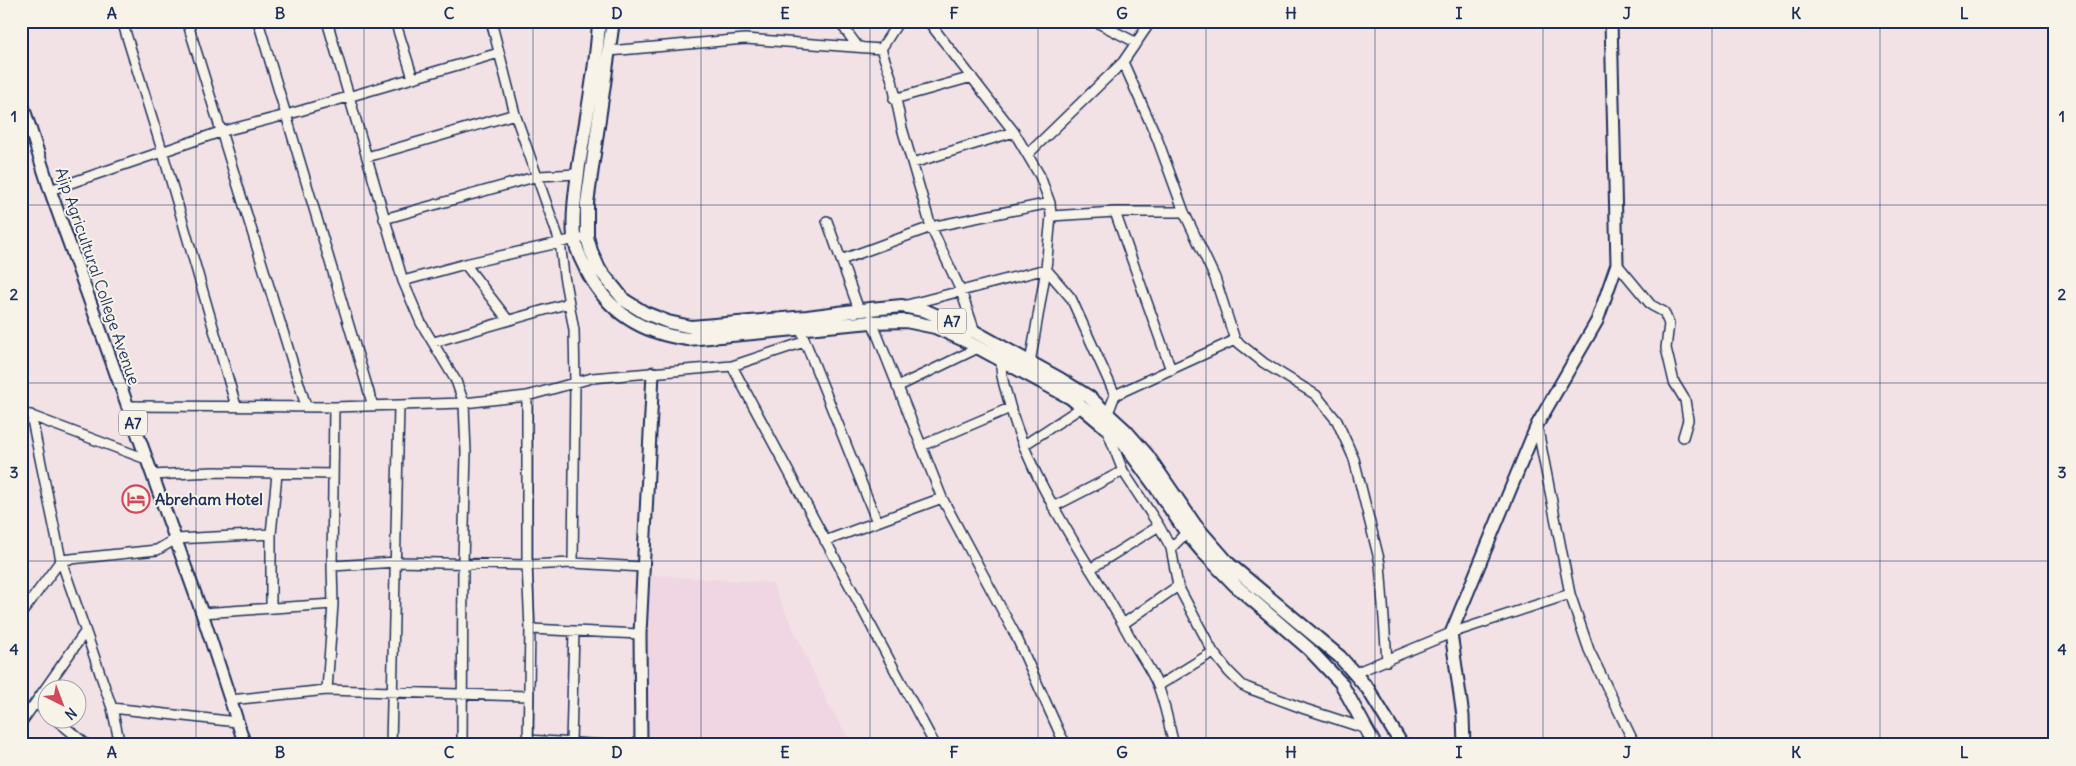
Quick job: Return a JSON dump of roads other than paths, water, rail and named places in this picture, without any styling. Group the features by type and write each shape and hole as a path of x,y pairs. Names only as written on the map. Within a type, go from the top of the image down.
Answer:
{"highway":[{"name":"A7","path":"599,21 574,205 581,238 591,251 600,269 624,300 645,313 668,322 691,327 867,314 935,327 978,348 1030,363 1089,398 1108,413 1147,455 1190,528 1229,564 1340,657 1355,673 1380,706 1402,745"},
{"name":"A7","path":"613,21 581,238 580,258 601,294 626,317 644,328 668,337 688,340 802,328 902,306 941,316 975,332 1004,356 1071,398 1121,440 1235,585 1309,650 1341,683 1375,745"}],"main road":[{"path":"1464,745 1463,716 1452,633 1537,424 1597,321 1617,264 1610,21"},
{"name":"Ajip Agricultural College Avenue","path":"21,100 50,190 126,406 202,613 245,745"},
{"path":"641,745 640,634 653,373"}],"street":[{"path":"122,21 162,150 236,406"},
{"path":"188,21 220,132 306,406"},
{"path":"258,21 373,406"},
{"path":"327,21 403,281 421,322 456,380 464,403 466,453 463,562 462,745"},
{"path":"395,21 413,78"},
{"path":"490,21 515,114 560,242 574,330 573,563"},
{"path":"839,21 858,47 881,49"},
{"path":"881,49 899,21"},
{"path":"928,21 1014,132 1040,176 1050,203 1051,216 1046,269 1030,363"},
{"path":"1094,21 1137,43"},
{"path":"1028,154 1122,62 1151,21"},
{"path":"609,52 745,39 881,49"},
{"path":"881,49 892,80 894,99 931,227 960,291 975,332"},
{"path":"50,190 162,150 220,132 350,97 499,53"},
{"path":"1122,62 1157,138 1184,212 1215,278 1235,340 1264,363 1316,395 1337,421 1354,459 1380,563 1387,661"},
{"path":"894,99 972,77"},
{"path":"367,157 515,114"},
{"path":"913,163 1014,132"},
{"path":"384,219 538,176 578,174"},
{"path":"841,260 931,227 1050,203"},
{"path":"1051,216 1115,212 1184,212"},
{"path":"1115,212 1171,370"},
{"path":"827,221 841,260 867,314 942,498 1016,636 1061,736 1067,745"},
{"path":"403,281 465,264 581,238"},
{"path":"465,264 508,320"},
{"path":"1617,264 1651,305 1664,312 1669,324 1666,348 1674,382 1685,400 1688,420 1683,437"},
{"path":"902,306 1046,269"},
{"path":"1046,269 1076,306 1115,395"},
{"path":"434,342 569,303"},
{"path":"802,328 804,342 877,522"},
{"path":"1108,413 1115,395 1235,340"},
{"path":"126,406 334,407 464,403 527,396 592,378 732,366 804,342"},
{"path":"897,386 978,348"},
{"path":"1004,356 1003,382 1010,408 1024,445 1052,507 1124,624 1158,686 1174,745"},
{"path":"732,366 935,745"},
{"path":"527,396 527,565 530,629 528,743 606,745"},
{"path":"391,745 397,562 399,406"},
{"path":"327,690 333,604 334,407"},
{"path":"1024,445 1082,407"},
{"path":"921,446 1010,408"},
{"path":"21,412 146,460"},
{"path":"31,415 61,560 112,708 120,745"},
{"path":"1537,424 1560,551 1570,594 1589,650 1635,745"},
{"path":"1106,427 1123,471 1171,548 1178,586 1212,652 1242,685 1305,709 1367,729"},
{"path":"1052,507 1123,471"},
{"path":"152,475 213,472 333,474"},
{"path":"271,608 271,534 277,474"},
{"path":"825,541 942,498"},
{"path":"1090,568 1159,526"},
{"path":"1171,548 1190,528"},
{"path":"21,614 24,604 61,560 157,550 176,539 271,534"},
{"path":"332,566 397,562 463,562 527,565 573,563 643,567"},
{"path":"1124,624 1178,586"},
{"path":"1355,673 1452,633 1570,594"},
{"path":"202,613 333,604"},
{"path":"530,629 640,634"},
{"path":"21,723 85,632"},
{"path":"571,743 574,632"},
{"path":"1158,686 1212,652"},
{"path":"230,700 327,690 528,696"},
{"path":"112,708 238,722"},
{"path":"66,728 87,745"}],"place":[{"name":"Abreham Hotel","path":"136,499"}]}
